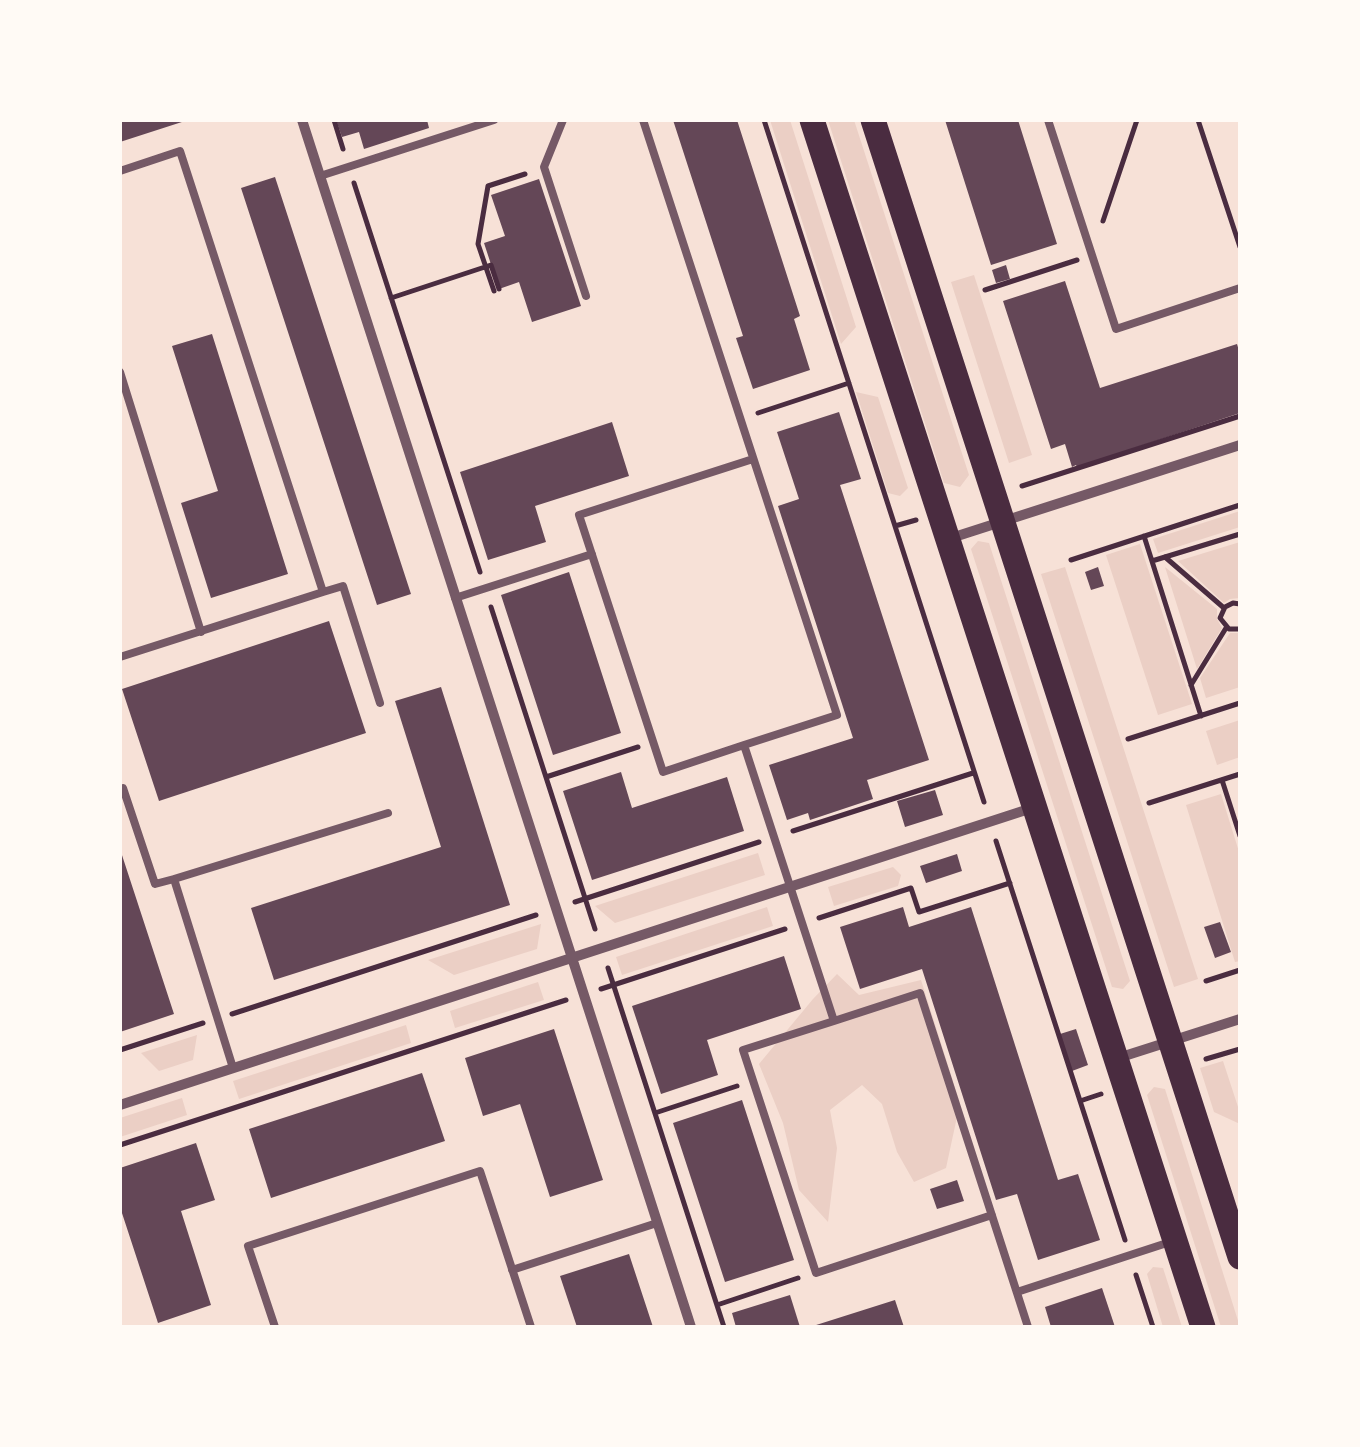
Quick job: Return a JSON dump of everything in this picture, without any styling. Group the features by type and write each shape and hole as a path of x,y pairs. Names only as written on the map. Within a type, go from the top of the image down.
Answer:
{"main road":[{"path":"812,120 1203,1327"},
{"path":"873,120 1240,1257"}],"street":[{"path":"302,120 691,1327"},
{"path":"947,540 1240,445"},
{"path":"120,1104 1035,808"},
{"path":"1117,1058 1240,1019"}],"lane":[{"path":"320,176 494,120"},
{"path":"563,120 544,168 586,296"},
{"path":"644,120 740,419 754,458 837,715 663,772 580,515 754,458"},
{"path":"1048,120 1116,329 1240,288"},
{"path":"120,171 180,150 323,592"},
{"path":"120,372 201,632"},
{"path":"455,598 592,554"},
{"path":"120,658 343,586 380,703"},
{"path":"744,745 834,1021"},
{"path":"120,789 123,788 155,884 388,813"},
{"path":"174,880 233,1068"},
{"path":"992,1215 816,1272 743,1050 920,993 1017,1292 1028,1327"},
{"path":"275,1327 248,1246 480,1171 530,1327"},
{"path":"512,1270 657,1223"},
{"path":"1017,1292 1176,1240"}],"path":[{"path":"334,120 724,1327"},
{"path":"764,120 1153,1327"},
{"path":"985,290 1092,255 1137,120"},
{"path":"1198,120 1240,247"},
{"path":"496,290 478,244 488,186 544,168"},
{"path":"391,298 486,267"},
{"path":"740,419 849,384"},
{"path":"993,495 1240,416"},
{"path":"1071,560 1240,505"},
{"path":"895,526 938,512"},
{"path":"1152,561 1240,534"},
{"path":"1144,536 1201,716"},
{"path":"1165,557 1224,608"},
{"path":"1240,604 1224,608 1220,618 1226,628 1240,629"},
{"path":"1191,686 1226,628"},
{"path":"1128,740 1240,703"},
{"path":"546,777 653,742"},
{"path":"120,1050 974,772"},
{"path":"1149,803 1240,774"},
{"path":"1222,780 1240,836"},
{"path":"839,912 912,888 919,912 1010,882"},
{"path":"120,1146 802,924"},
{"path":"1206,981 1240,970"},
{"path":"654,1113 753,1081"},
{"path":"716,1305 816,1272"}],"shaded area":[{"path":"770,120 790,120 856,327 841,344"},
{"path":"828,120 854,120 969,475 960,487 944,483"},
{"path":"974,275 1032,455 1009,463 951,282"},
{"path":"856,392 878,397 908,488 900,496 888,493"},
{"path":"1240,511 1240,527 1158,553 1153,539"},
{"path":"978,541 989,543 1130,981 1123,989 1112,987 971,549"},
{"path":"1240,542 1240,598 1224,603 1178,561"},
{"path":"1140,544 1192,704 1158,715 1106,555"},
{"path":"1065,567 1198,979 1174,987 1041,574"},
{"path":"1165,567 1217,609 1222,628 1197,669"},
{"path":"1230,633 1240,633 1240,687 1206,698 1200,678"},
{"path":"1240,720 1240,757 1217,765 1206,731"},
{"path":"1221,794 1240,855 1240,961 1235,962 1186,805"},
{"path":"758,853 765,875 615,923 595,906"},
{"path":"893,867 901,875 898,886 834,906 828,887"},
{"path":"767,907 773,926 622,975 616,957"},
{"path":"541,924 537,949 454,975 428,960"},
{"path":"837,974 859,995 921,980 960,1103 946,1168 914,1182 897,1152 882,1104 862,1085 830,1110 837,1148 828,1222 799,1190 783,1123 759,1064"},
{"path":"538,982 544,1000 455,1028 450,1011"},
{"path":"406,1025 411,1043 239,1099 233,1081"},
{"path":"197,1035 193,1060 159,1071 141,1053"},
{"path":"1223,1061 1240,1124 1214,1112 1200,1068"},
{"path":"1154,1087 1165,1089 1240,1327 1221,1327 1147,1095"},
{"path":"182,1098 187,1115 120,1137 120,1118"},
{"path":"1153,1267 1163,1268 1182,1327 1163,1327 1147,1274"}],"building":[{"path":"120,120 185,120 185,121 120,142"},
{"path":"336,120 427,120 429,128 364,149 359,132 342,137"},
{"path":"673,120 737,120 800,316 794,319 810,370 753,389 736,338 743,336"},
{"path":"945,120 1018,120 1057,244 991,265"},
{"path":"275,177 411,594 377,605 241,188"},
{"path":"539,179 581,306 532,322 519,282 499,289 484,243 505,236 491,195"},
{"path":"1006,265 1010,279 996,283 992,270"},
{"path":"1065,281 1100,388 1237,344 1240,413 1072,467 1065,444 1051,449 1003,301"},
{"path":"212,334 288,574 211,598 181,503 218,491 172,346"},
{"path":"839,412 861,479 840,485 929,760 867,780 873,799 810,820 808,813 787,820 769,765 853,738 778,506 799,499 777,432"},
{"path":"612,422 629,476 535,506 546,542 488,560 460,472"},
{"path":"1098,567 1104,586 1091,590 1085,572"},
{"path":"569,572 621,733 553,755 501,595"},
{"path":"329,621 366,733 159,801 122,689"},
{"path":"441,687 510,905 274,980 251,908 441,847 395,701"},
{"path":"621,772 632,808 727,777 744,831 592,880 563,791"},
{"path":"935,790 943,815 905,827 897,801"},
{"path":"120,849 174,1014 120,1032"},
{"path":"957,854 962,871 926,883 920,866"},
{"path":"903,907 909,927 971,907 1058,1180 1078,1174 1100,1240 1038,1260 1017,1194 996,1200 922,969 860,989 840,927"},
{"path":"1220,922 1231,952 1215,958 1204,927"},
{"path":"784,956 801,1009 707,1040 718,1075 661,1094 632,1006"},
{"path":"554,1029 603,1180 550,1197 520,1104 483,1116 465,1058"},
{"path":"1076,1029 1088,1065 1072,1071 1060,1034"},
{"path":"422,1073 445,1141 271,1198 249,1129"},
{"path":"742,1100 794,1260 725,1282 673,1123"},
{"path":"196,1143 215,1200 181,1211 211,1305 158,1323 120,1207 120,1168"},
{"path":"957,1180 964,1201 937,1209 930,1189"},
{"path":"629,1254 653,1327 577,1327 560,1276"},
{"path":"1102,1288 1115,1327 1051,1327 1045,1307"},
{"path":"790,1295 800,1327 736,1327 732,1313"},
{"path":"895,1300 904,1327 813,1327 813,1326"}]}
